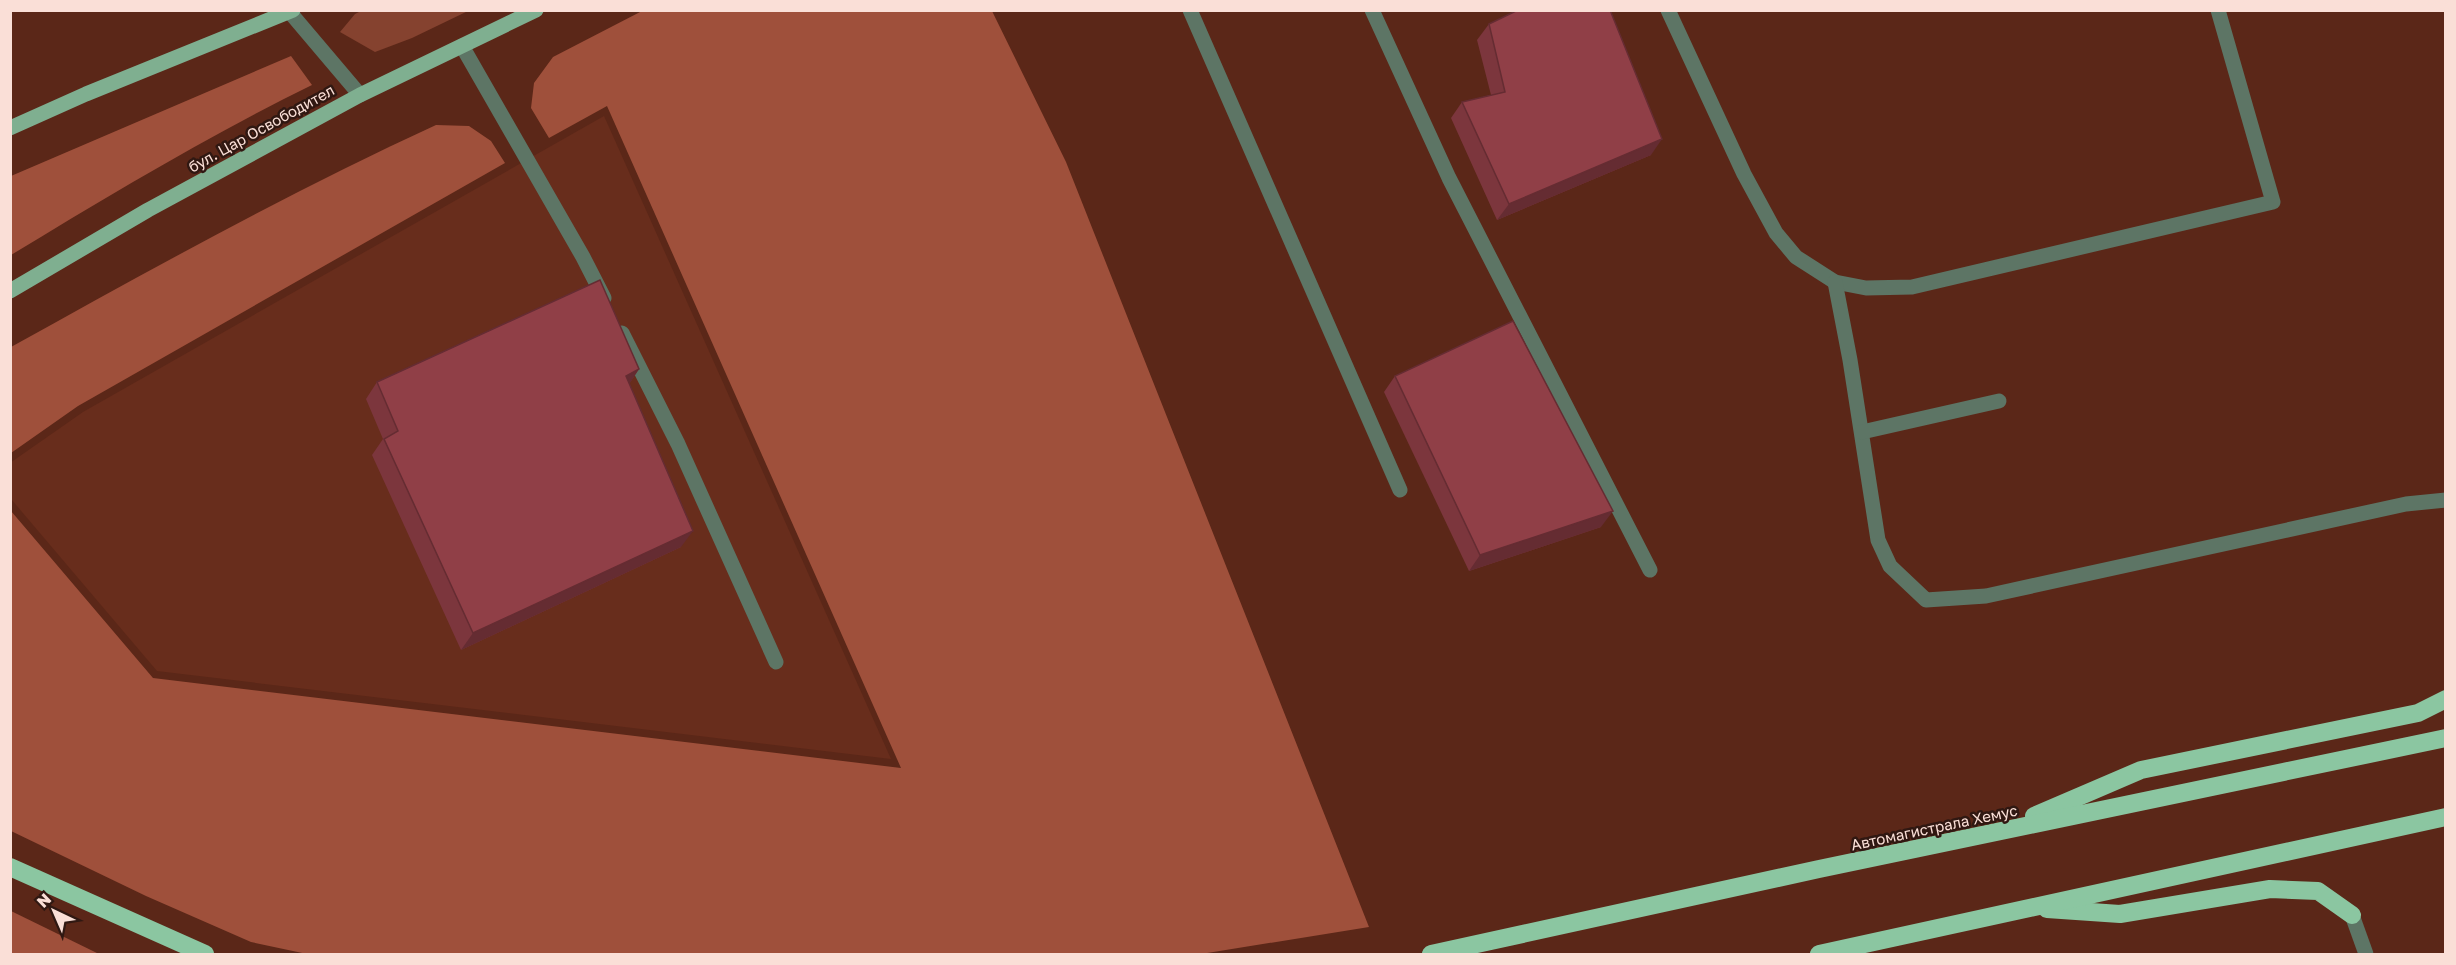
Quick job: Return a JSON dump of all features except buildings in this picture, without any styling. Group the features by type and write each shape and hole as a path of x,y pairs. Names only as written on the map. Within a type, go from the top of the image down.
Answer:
{"highway":[{"path":"1994,832 2141,770 2418,713 2445,699"},
{"name":"Автомагистрала Хемус","path":"1431,954 1994,832 2445,738"},
{"path":"1819,954 2445,817"},
{"path":"10,867 205,954"},
{"path":"2028,907 2120,914 2270,889 2318,891 2352,915"}],"main road":[{"name":"бул. Цар Освободител","path":"10,291 148,210 360,95 536,10"},
{"path":"10,128 86,94 290,11"}],"street":[{"path":"1190,10 1400,490"},
{"path":"1372,10 1449,178 1650,570"},
{"path":"1668,10 1744,174 1776,233 1796,257 1835,282 1866,288 1912,287 2274,202 2218,10"},
{"path":"290,11 360,95"},
{"path":"462,46 583,257 678,444 776,662"},
{"path":"1835,282 1862,432 1878,540 1890,566 1926,600 1986,596 2406,504 2445,500"},
{"path":"1862,432 1999,401"},
{"path":"2352,915 2366,954"}],"shaded area":[{"path":"361,11 468,11 412,38 375,52 340,32 355,14"},
{"path":"642,11 992,11 1066,162 1369,927 1201,954 307,954 251,942 146,896 11,831 11,511 153,678 901,768 607,106 549,138 531,108 534,83 553,57"},
{"path":"291,56 312,85 197,145 11,255 11,176"},
{"path":"604,116 891,759 157,671 11,499 10,463 83,412"},
{"path":"436,125 469,126 491,141 505,163 78,406 11,453 11,347 274,204"},
{"path":"11,911 99,954 11,954"}]}
